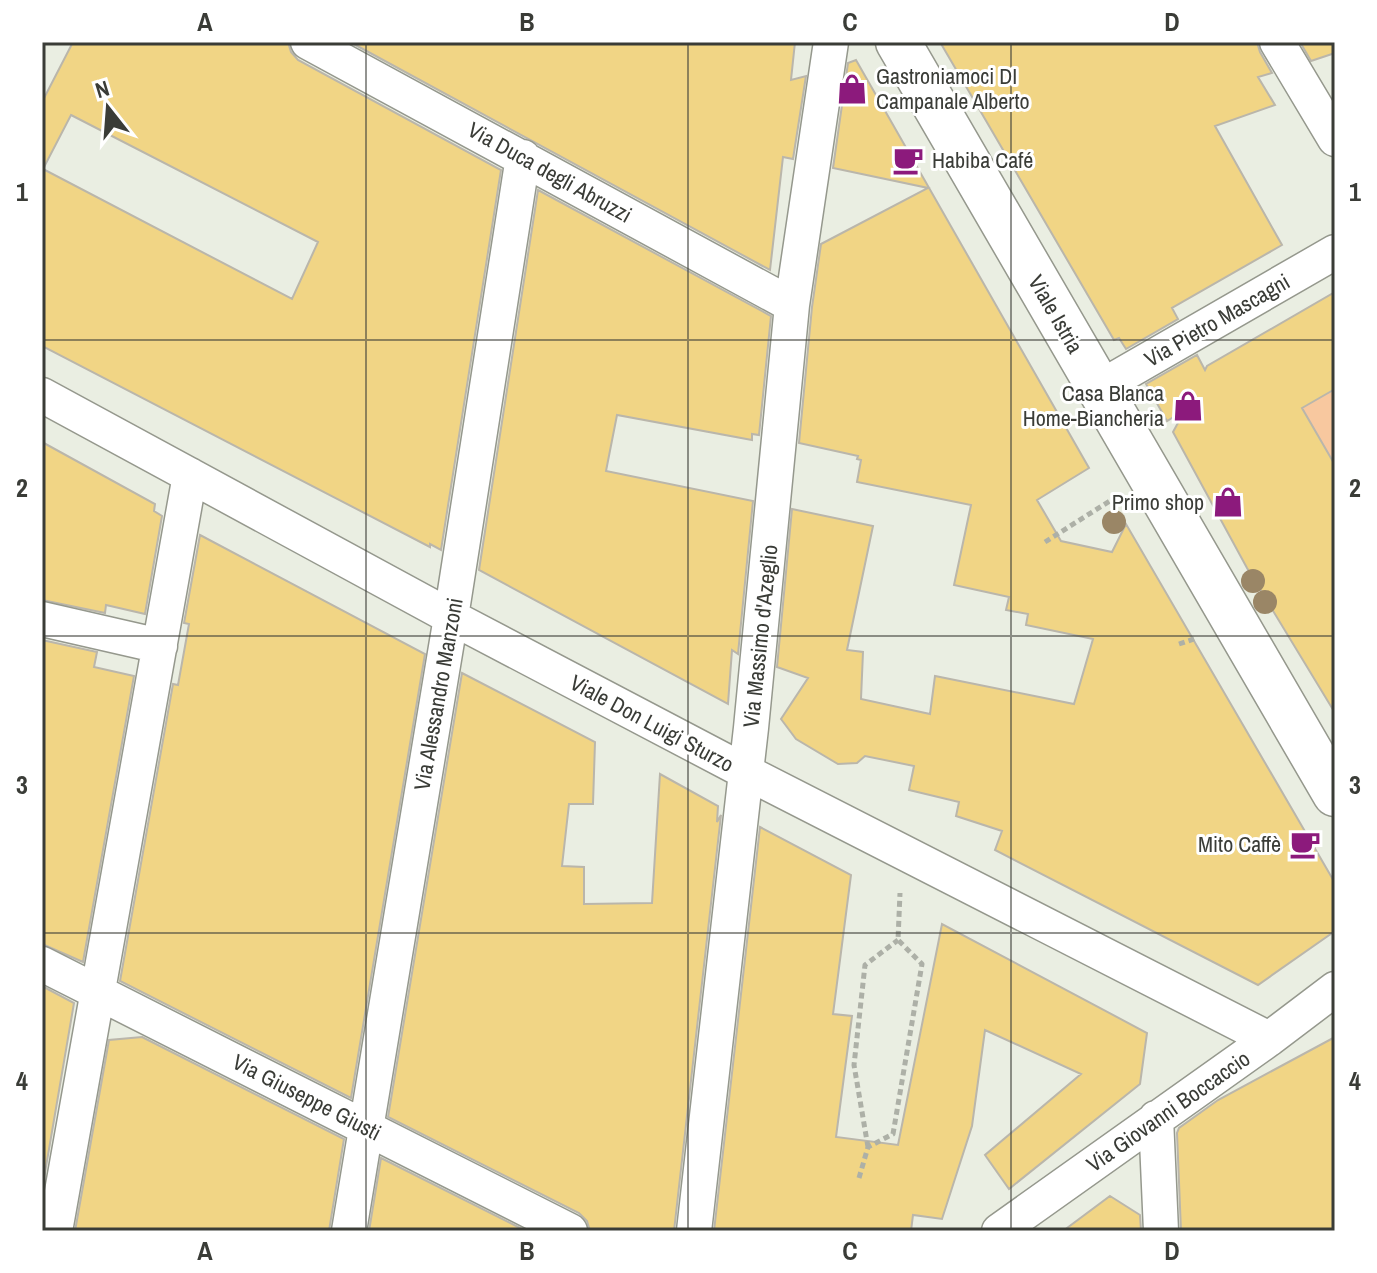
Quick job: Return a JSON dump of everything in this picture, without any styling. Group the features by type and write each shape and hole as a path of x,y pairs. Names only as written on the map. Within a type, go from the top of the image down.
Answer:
{"street":[{"name":"Via Duca degli Abruzzi","path":"308,42 792,305"},
{"name":"Via Massimo d'Azeglio","path":"694,1231 746,772 792,305 831,42"},
{"name":"Viale Istria","path":"898,42 1335,794"},
{"path":"1277,42 1335,139"},
{"name":"Via Alessandro Manzoni","path":"349,1231 451,617 523,157"},
{"name":"Via Pietro Mascagni","path":"1099,388 1335,252"},
{"name":"Viale Don Luigi Sturzo","path":"42,395 451,617 746,772 1269,1039"},
{"path":"55,1231 190,475"},
{"path":"42,619 160,646"},
{"name":"Via Giuseppe Giusti","path":"42,964 570,1231"},
{"name":"Via Giovanni Boccaccio","path":"999,1231 1335,989"},
{"path":"1156,1118 1161,1231"}],"path":[{"path":"1046,421 1058,415"},
{"path":"1045,542 1124,492"},
{"path":"868,1147 893,1134 922,964 898,940 900,892"},
{"path":"859,1178 868,1147 854,1065 865,965 898,940"}],"shaded area":[{"path":"1335,389 1335,465 1302,408"}],"building":[{"path":"73,42 288,42 298,60 501,170 441,550 42,346 42,102","holes":["71,115 318,242 292,299 43,169"]},
{"path":"350,42 795,42 791,80 806,76 793,159 783,157 770,270"},
{"path":"940,42 1257,42 1272,73 1258,77 1275,105 1215,126 1282,245 1172,308 1178,319 1126,349 1119,338 1114,340"},
{"path":"1300,42 1335,42 1335,53 1311,61"},
{"path":"856,60 1089,468 1037,500 1061,541 1112,552 1126,524 1335,883 1335,931 1258,985 995,850 1002,831 956,816 959,802 909,790 914,766 865,756 857,763 838,764 796,739 781,719 808,678 777,667 792,509 873,526 847,650 863,652 861,699 930,714 935,676 1074,704 1093,639 1026,625 1028,614 1006,610 1009,597 954,585 971,505 857,482 861,460 857,459 858,456 799,443 821,244 928,188 833,168 848,63"},
{"path":"538,190 771,316 759,435 752,434 752,440 617,415 606,471 753,501 738,654 732,650 728,704 479,570"},
{"path":"1335,292 1335,389 1302,408 1335,465 1335,713 1247,568 1173,432 1185,410 1167,421 1146,384 1197,355 1205,370 1207,366"},
{"path":"42,442 155,504 154,511 162,516 145,614 106,605 105,613 42,600"},
{"path":"200,535 425,654 351,1098 120,981 173,684 178,685 189,624 184,623"},
{"path":"42,640 97,652 94,667 134,676 83,962 42,944"},
{"path":"462,673 595,742 593,804 569,804 562,866 584,867 584,904 652,903 660,774 718,806 717,822 721,815 674,1231 590,1231 587,1221 579,1213 388,1117"},
{"path":"760,827 851,875 833,1014 852,1016 836,1137 898,1145 942,924 1147,1033 1140,1084 1009,1189 985,1155 1081,1074 985,1030 972,1126 942,1219 913,1215 911,1231 714,1231"},
{"path":"42,986 74,1003 42,1190"},
{"path":"142,1037 344,1139 329,1231 75,1231 109,1040"},
{"path":"1335,1037 1335,1231 1181,1231 1179,1128 1218,1100"},
{"path":"381,1158 526,1231 369,1231"},
{"path":"1110,1196 1140,1215 1141,1231 1063,1231"}],"place":[{"name":"Gastroniamoci DI Campanale Alberto","path":"852,89"},
{"name":"Habiba Café","path":"908,160"},
{"name":"Casa Blanca Home-Biancheria","path":"1188,406"},
{"name":"Primo shop","path":"1228,502"},
{"name":"Mito Caffè","path":"1305,844"}]}
